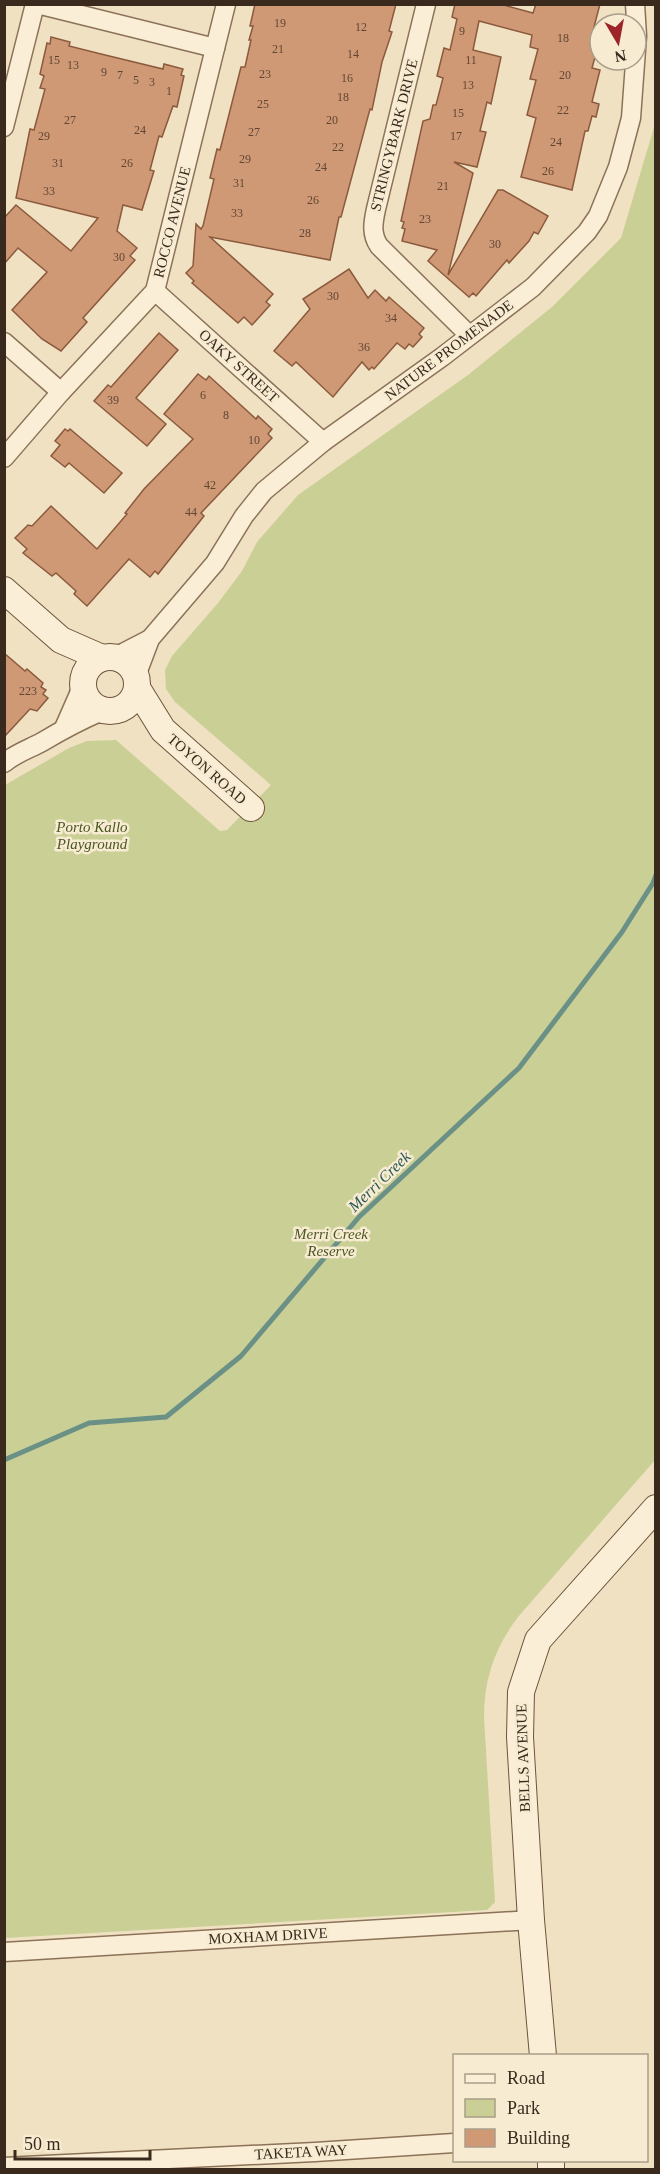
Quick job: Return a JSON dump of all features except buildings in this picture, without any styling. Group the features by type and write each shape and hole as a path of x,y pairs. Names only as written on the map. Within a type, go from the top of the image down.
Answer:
{"street":[{"path":"4,127 36,4 215,48"},
{"name":"ROCCO AVENUE","path":"4,458 61,392 155,291 226,4"},
{"name":"STRINGYBARK DRIVE","path":"426,4 372,229 379,246 470,335"},
{"name":"NATURE PROMENADE","path":"136,682 150,639 215,563 244,516 264,491 323,442 533,287 587,232 598,216 618,167 631,118 637,36 635,4"},
{"name":"OAKY STREET","path":"155,291 323,442"},
{"path":"4,342 61,392"},
{"path":"4,590 61,640 128,664 136,682 130,703 64,728 40,743 15,754 4,763"},
{"name":"NATURE PROMENADE","path":"108,658 150,639"},
{"path":"61,640 88,702 109,711"},
{"path":"64,728 88,667 108,658"},
{"name":"TOYON ROAD","path":"136,682 163,730 251,808"},
{"name":"TOYON ROAD","path":"109,711 163,730"},
{"name":"BELLS AVENUE","path":"543,2054 531,1920 520,1737 521,1692 538,1640 656,1508"},
{"name":"MOXHAM DRIVE","path":"4,1952 531,1920"},
{"name":"TAKETA WAY","path":"4,2167 315,2161 453,2143"}],"green space":[{"name":"Merri Creek Reserve","path":"655,124 655,1460 518,1617 503,1640 492,1664 486,1690 484,1717 495,1902 487,1910 5,1938 5,785 69,748 87,741 116,740 220,831 227,830 271,785 175,702 166,689 165,670 172,656 218,603 242,571 257,542 298,495 468,375 552,307 621,238"}],"waterway":[{"name":"Merri Creek","path":"4,1460 89,1423 166,1417 241,1356 359,1217 519,1068 622,932 656,875"}],"park label":[{"name":"Porto Kallo Playground","path":"92,836"}]}
